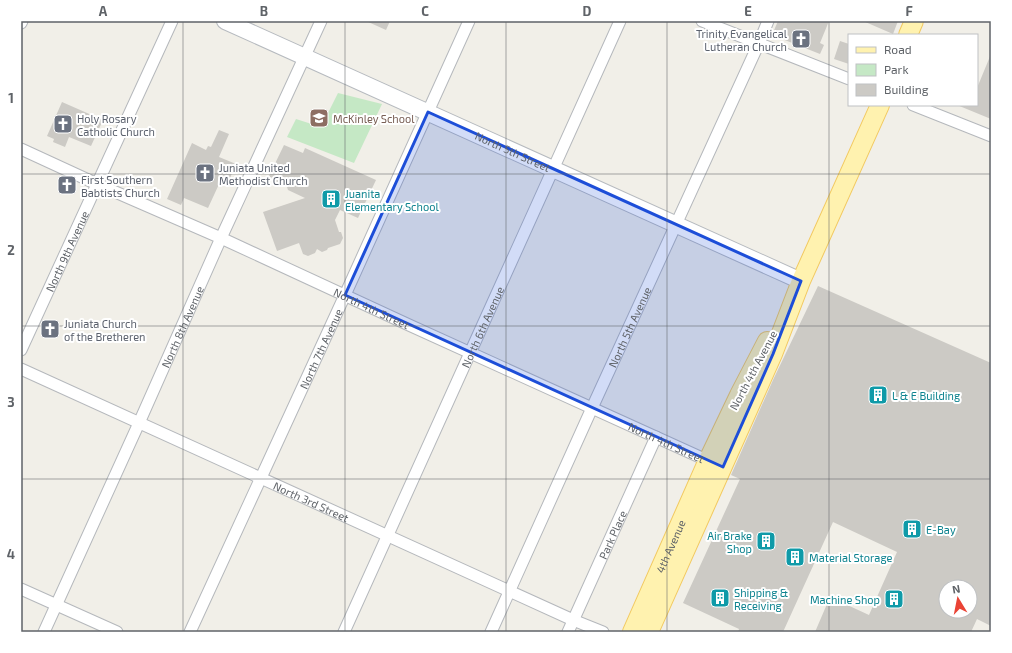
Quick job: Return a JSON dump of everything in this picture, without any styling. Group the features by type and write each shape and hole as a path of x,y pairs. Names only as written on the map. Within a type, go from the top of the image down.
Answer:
{"main road":[{"path":"908,34 914,21"},
{"name":"North 4th Avenue","path":"715,464 739,395 762,349 801,281 880,106"},
{"name":"4th Avenue","path":"632,632 715,464"},
{"name":"4th Avenue","path":"649,632 715,464"}],"street":[{"name":"North 9th Avenue","path":"21,350 172,21"},
{"name":"North 5th Street","path":"225,21 801,281"},
{"name":"North 8th Avenue","path":"44,632 221,238 321,21"},
{"name":"North 7th Avenue","path":"190,632 469,21"},
{"name":"North 6th Avenue","path":"344,632 620,21"},
{"path":"702,21 848,79"},
{"name":"North 5th Avenue","path":"491,632 768,21"},
{"path":"916,106 991,136"},
{"name":"North 4th Street","path":"21,149 221,238 715,464"},
{"name":"North 3rd Street","path":"21,369 602,632"},
{"name":"Park Place","path":"568,632 656,437"},
{"path":"21,589 117,632"}],"highlighted area":[{"path":"428,112 801,281 773,354 723,467 345,295"}],"green space":[{"path":"338,93 382,104 354,163 287,137 296,119 321,127"}],"building":[{"path":"366,21 390,21 386,30"},
{"name":"Trinity Evangelical Lutheran Church","path":"778,21 829,21 820,43 824,45 820,54 772,35"},
{"path":"863,21 898,21 893,34"},
{"path":"840,41 848,44 848,64 834,59"},
{"path":"991,54 991,119 959,106 978,106 978,86"},
{"name":"Holy Rosary Catholic Church","path":"62,102 103,120 91,146 69,137 65,147 53,142 54,139 47,136"},
{"name":"Juniata United Methodist Church","path":"219,130 229,134 219,157 236,164 227,185 220,182 208,208 184,198 181,205 167,199 192,143 206,150 208,146 211,147"},
{"name":"Juanita Elementary School","path":"284,145 303,153 305,148 376,180 358,218 340,210 335,220 339,232 341,232 343,238 340,244 328,248 322,252 317,249 315,253 308,256 303,254 299,243 277,251 263,212 305,198 268,178"},
{"path":"818,286 991,363 991,626 977,619 971,632 815,632 830,597 869,615 897,552 833,522 783,632 738,632 739,629 683,603 740,479 731,475 773,380"}],"place":[{"name":"Trinity Evangelical Lutheran Church","path":"801,39"},
{"name":"McKinley School","path":"319,118"},
{"name":"Holy Rosary Catholic Church","path":"63,124"},
{"name":"Juniata United Methodist Church","path":"205,173"},
{"name":"First Southern Babtists Church","path":"67,185"},
{"name":"Juanita Elementary School","path":"331,199"},
{"name":"Juniata Church of the Bretheren","path":"50,329"},
{"name":"L & E Building","path":"878,395"},
{"name":"E-Bay","path":"912,529"},
{"name":"Air Brake Shop","path":"766,541"},
{"name":"Material Storage","path":"795,557"},
{"name":"Shipping & Receiving","path":"720,598"},
{"name":"Machine Shop","path":"894,599"}]}
